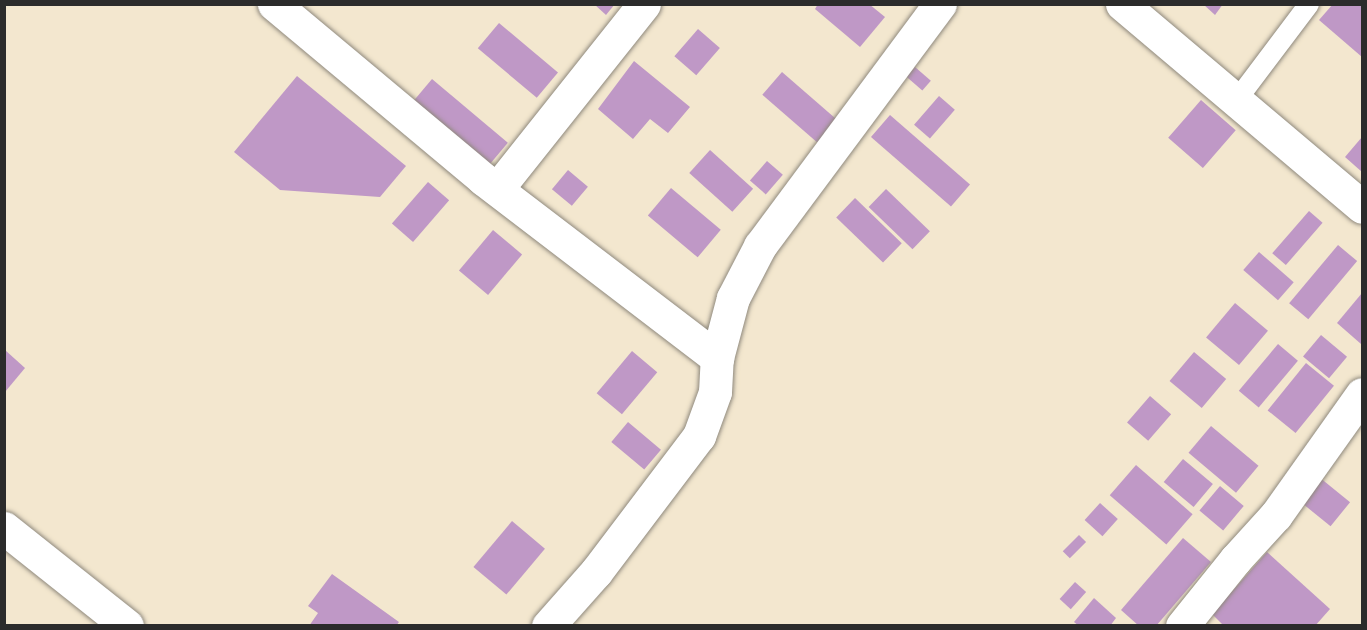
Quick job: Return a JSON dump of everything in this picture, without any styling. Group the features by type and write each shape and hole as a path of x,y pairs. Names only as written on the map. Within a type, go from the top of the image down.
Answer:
{"street":[{"path":"274,4 497,189 717,358"},
{"path":"497,189 644,4"},
{"path":"548,626 589,582 699,436 715,393 717,358 733,298 760,246 940,4"},
{"path":"1122,4 1362,207"},
{"path":"1182,626 1228,568 1276,515 1362,394"},
{"path":"4,528 128,626"}],"lane":[{"path":"1236,101 1309,4"}],"building":[{"path":"594,4 615,4 606,15"},
{"path":"818,4 869,4 885,17 860,47 815,9"},
{"path":"1203,4 1223,4 1215,15"},
{"path":"1333,4 1362,4 1362,57 1319,20"},
{"path":"499,23 558,72 537,98 478,48"},
{"path":"698,29 720,48 696,75 674,56"},
{"path":"634,61 690,107 668,133 650,119 633,139 598,109"},
{"path":"915,67 931,81 922,91 906,77"},
{"path":"782,72 838,121 818,143 762,95"},
{"path":"297,76 406,166 380,197 280,190 234,152"},
{"path":"432,79 508,143 485,169 410,106"},
{"path":"939,96 955,110 930,138 914,125"},
{"path":"1201,100 1236,130 1203,168 1168,138"},
{"path":"890,115 970,185 951,206 871,137"},
{"path":"1362,137 1362,172 1345,157"},
{"path":"710,150 753,189 732,212 689,173"},
{"path":"767,161 783,175 766,194 750,181"},
{"path":"568,170 588,187 572,206 552,189"},
{"path":"428,182 449,200 413,242 392,224"},
{"path":"671,188 721,230 698,257 648,216"},
{"path":"886,189 930,231 913,249 869,207"},
{"path":"855,198 902,243 883,263 836,217"},
{"path":"1309,211 1323,223 1286,265 1272,253"},
{"path":"493,230 522,254 488,295 459,271"},
{"path":"1338,245 1357,261 1308,319 1289,303"},
{"path":"1259,252 1294,282 1278,300 1243,270"},
{"path":"1362,293 1362,343 1361,344 1337,323"},
{"path":"1235,303 1268,331 1239,365 1206,337"},
{"path":"1321,335 1347,357 1329,378 1303,356"},
{"path":"1278,344 1298,361 1259,407 1239,391"},
{"path":"5,350 25,368 5,392"},
{"path":"632,351 657,372 622,414 597,393"},
{"path":"1194,352 1226,379 1202,408 1170,381"},
{"path":"1306,363 1334,386 1296,433 1268,410"},
{"path":"1150,396 1171,414 1148,441 1127,422"},
{"path":"628,422 661,450 644,470 611,442"},
{"path":"1211,426 1258,466 1236,493 1189,453"},
{"path":"1183,459 1213,484 1194,507 1164,482"},
{"path":"1136,465 1193,514 1166,544 1110,495"},
{"path":"1319,477 1350,502 1331,526 1299,501"},
{"path":"1220,486 1244,506 1223,530 1199,511"},
{"path":"1100,503 1118,519 1102,536 1085,520"},
{"path":"512,521 545,549 506,595 473,567"},
{"path":"1079,535 1086,542 1070,558 1063,551"},
{"path":"1183,538 1211,562 1156,626 1139,626 1121,610"},
{"path":"1267,552 1330,609 1315,626 1224,626 1212,614"},
{"path":"332,574 399,622 396,626 309,626 318,613 308,606"},
{"path":"1075,582 1086,592 1071,609 1060,599"},
{"path":"1094,598 1116,618 1110,626 1079,626 1074,622"}]}
